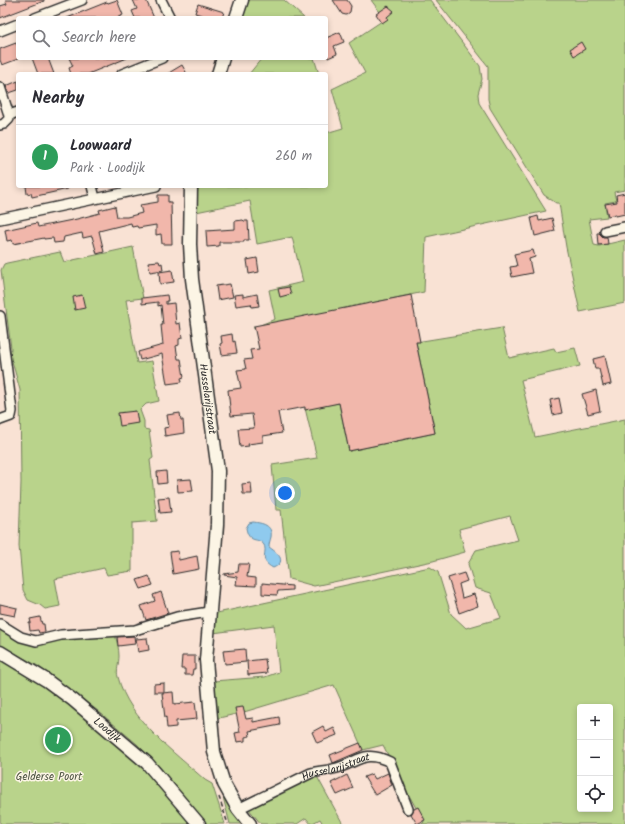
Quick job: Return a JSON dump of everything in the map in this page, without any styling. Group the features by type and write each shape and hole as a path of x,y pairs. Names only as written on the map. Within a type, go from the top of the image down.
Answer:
{"street":[{"path":"40,16 82,0"},
{"path":"161,0 169,16"},
{"path":"237,16 242,0"},
{"path":"0,31 16,25"},
{"path":"127,72 157,60"},
{"path":"219,72 222,60"},
{"path":"0,87 14,113 4,124 0,125"},
{"path":"92,188 95,198"},
{"path":"0,219 146,188"},
{"name":"Husselarijstraat","path":"191,188 190,244 192,279 218,471 217,525 206,660 214,752 224,784 238,809 250,824"},
{"path":"605,231 625,227"},
{"path":"0,316 12,411 11,416 0,420"},
{"path":"0,624 21,637 36,641 60,635 135,630 177,617 209,612"},
{"name":"Loodijk","path":"0,652 46,680 147,763 199,824"},
{"name":"Husselarijstraat","path":"238,809 311,773 333,769 365,756 373,756 390,762 408,809"}],"green space":[{"path":"249,0 284,0 302,16 244,16"},
{"path":"371,0 430,0 480,66 482,79 478,94 479,103 546,211 426,237 424,292 253,328 275,319 269,290 303,282 292,237 257,244 250,201 196,212 198,188 328,188 328,132 343,128 332,89 365,73 349,43 385,19"},
{"path":"436,0 625,0 625,190 614,192 616,201 605,203 607,217 589,219 594,245 599,246 625,240 625,303 580,312 566,247 559,203 556,203 544,195 490,108 488,99 488,66"},
{"path":"260,60 315,60 318,72 251,72"},
{"path":"133,247 143,298 126,300 137,363 152,361 159,401 146,404 140,410 144,421 144,429 149,430 153,458 150,460 157,521 132,523 132,571 107,575 104,568 55,579 60,606 45,609 28,600 23,590 19,546 21,482 20,390 12,361 10,359 11,348 1,270 4,264 7,263 60,252 64,262"},
{"path":"502,328 509,358 554,348 556,352 575,348 580,366 521,380 535,437 625,419 625,824 421,824 424,822 383,745 363,750 334,685 244,712 215,719 213,681 265,677 279,672 274,625 213,633 214,616 217,613 430,567 438,572 451,614 466,628 501,618 491,593 475,588 468,564 476,550 518,540 510,516 459,529 465,552 433,561 314,586 289,579 281,510 276,510 272,465 317,458 305,408 339,403 349,451 435,433 416,342"},
{"path":"0,628 23,642 34,645 80,636 115,635 119,653 117,672 118,677 124,693 132,707 154,734 205,780 212,784 225,824 206,824 160,767 137,744 98,711 38,666 0,645"},
{"name":"Gelderse Poort","path":"0,658 30,676 72,705 122,745 196,824 0,824"},
{"path":"314,771 343,824 323,824 320,819 311,824 306,818 297,824 261,824 244,803"},
{"path":"221,783 244,824 230,824"}],"water":[{"path":"253,522 269,527 271,537 269,547 278,554 281,560 278,565 273,568 266,562 264,556 265,548 262,542 249,537 247,533 246,528 249,523"}],"building":[{"path":"5,0 44,1 0,18 0,6 7,4"},
{"path":"117,0 123,15 72,16 107,2"},
{"path":"133,0 146,0 153,16 134,16 132,11 137,9"},
{"path":"333,0 347,0 351,6 350,12 346,15 342,14"},
{"path":"198,4 224,12 223,16 205,16 195,13"},
{"path":"388,6 394,11 387,17 388,19 382,23 376,14"},
{"path":"340,32 344,42 334,46 337,54 328,58 328,37"},
{"path":"581,42 585,49 574,56 570,49"},
{"path":"16,43 16,60 2,65 0,60 0,49"},
{"path":"33,60 49,60 53,72 37,72"},
{"path":"70,60 122,60 93,72 70,72 69,68 73,66"},
{"path":"182,65 186,72 170,72"},
{"path":"16,82 16,91 9,93 6,86"},
{"path":"26,188 68,188 32,197 31,193 27,194"},
{"path":"625,193 625,214 608,216 605,204 617,202 616,195"},
{"path":"158,195 168,195 168,202 171,202 172,244 162,244 161,234 156,235 156,225 138,228 137,226 132,227 131,223 99,231 104,252 97,254 92,236 83,238 82,233 64,237 63,242 54,243 53,238 44,238 13,244 12,240 7,241 5,230 37,223 38,227 77,219 100,213 99,210 115,206 117,217 127,217 142,213 140,205 158,202"},
{"path":"538,216 539,221 552,218 555,231 535,236 531,218"},
{"path":"235,221 248,221 249,240 244,240 244,242 219,242 219,246 207,247 206,231 235,229"},
{"path":"597,233 603,237 607,237 608,244 598,245"},
{"path":"533,250 535,257 529,259 532,273 512,277 510,267 517,266 514,254"},
{"path":"257,258 259,272 249,274 247,260"},
{"path":"159,261 160,264 162,263 163,270 150,272 148,262"},
{"path":"172,270 174,282 160,284 159,272"},
{"path":"230,284 233,297 218,300 216,286"},
{"path":"289,287 291,294 280,297 278,289"},
{"path":"243,294 243,297 257,294 259,306 252,307 251,304 236,306 234,295"},
{"path":"82,295 85,308 75,310 73,297"},
{"path":"167,295 168,301 166,301 166,304 174,303 176,324 180,323 182,338 179,339 179,345 176,346 178,359 181,359 184,377 181,378 182,382 167,384 162,354 140,360 138,352 163,345 161,305 158,306 158,302 142,304 142,298"},
{"path":"411,295 420,342 416,342 435,433 349,451 339,403 305,410 305,407 278,412 282,433 263,436 263,442 248,444 249,446 240,447 238,429 254,428 252,414 231,416 228,390 241,388 237,370 246,369 244,360 252,359 250,350 259,349 254,326"},
{"path":"232,334 237,353 222,355 220,344 222,343 221,336"},
{"path":"605,356 611,384 603,386 599,369 595,369 593,359"},
{"path":"596,390 600,411 588,414 582,394"},
{"path":"559,398 562,413 553,415 550,400"},
{"path":"136,411 138,423 120,426 118,413"},
{"path":"180,413 181,420 183,420 184,433 165,436 164,428 169,427 167,415"},
{"path":"166,471 167,483 158,484 157,472"},
{"path":"191,479 193,491 178,492 177,480"},
{"path":"251,483 252,494 243,494 242,484"},
{"path":"169,497 171,512 160,513 158,498"},
{"path":"178,551 179,560 197,556 199,569 173,574 170,552"},
{"path":"239,564 249,564 247,577 256,578 256,586 236,585 237,577 224,575 238,572"},
{"path":"464,573 467,581 459,584 462,598 474,594 478,606 459,613 448,578"},
{"path":"149,576 153,585 141,589 137,580"},
{"path":"262,583 292,586 292,590 278,591 277,595 262,594"},
{"path":"161,592 168,613 146,620 141,606 155,601 153,595"},
{"path":"0,604 17,608 15,616 0,613"},
{"path":"40,617 42,624 44,624 45,632 39,633 38,630 30,631 30,619"},
{"path":"134,636 135,644 118,646 117,637"},
{"path":"147,638 149,650 138,652 136,639"},
{"path":"245,649 246,662 225,664 223,651"},
{"path":"182,656 195,656 195,669 193,669 192,675 185,675 185,669 181,669"},
{"path":"265,659 267,673 248,675 247,661"},
{"path":"164,683 164,692 154,692 154,684"},
{"path":"173,692 174,704 195,702 197,719 176,721 176,727 167,728 162,693"},
{"path":"243,707 246,719 253,718 253,722 279,717 280,725 249,731 250,736 245,737 245,741 237,742 235,733 240,732 235,708"},
{"path":"323,726 326,732 334,728 337,735 317,743 312,732"},
{"path":"360,743 363,750 333,763 330,755"},
{"path":"388,773 392,785 375,795 364,777 372,774 375,779"},
{"path":"347,775 353,788 337,795 331,783"},
{"path":"418,807 425,820 417,824 411,814 414,809"}],"place":[{"name":"Loowaard","path":"58,740"}]}
